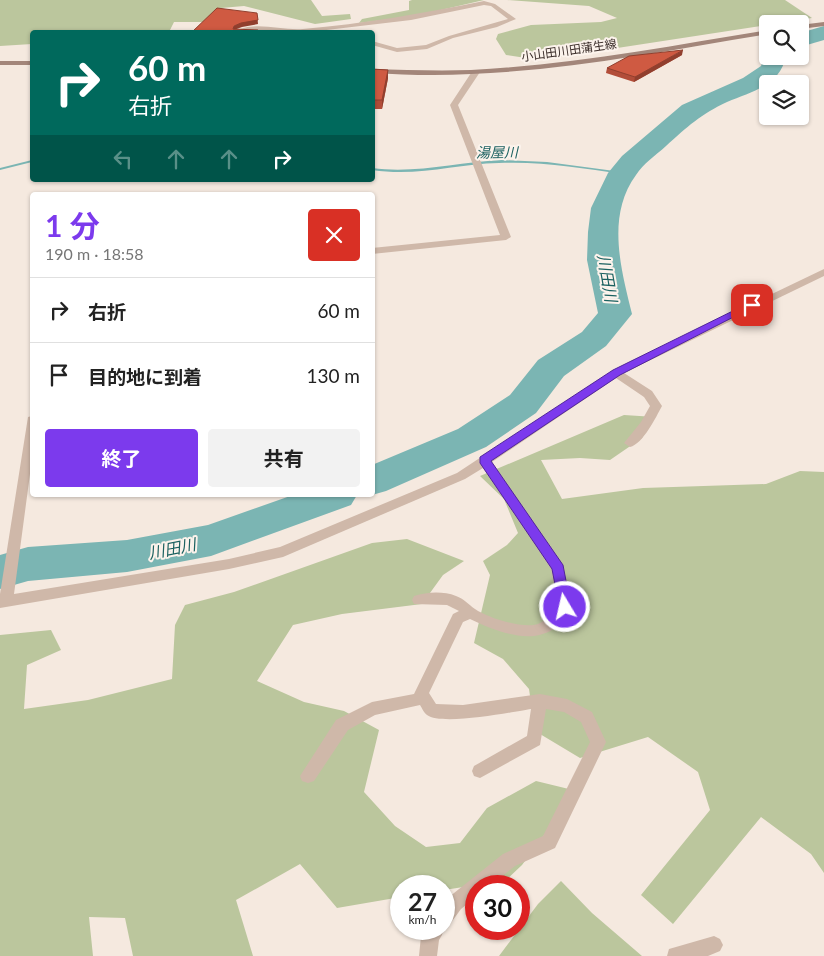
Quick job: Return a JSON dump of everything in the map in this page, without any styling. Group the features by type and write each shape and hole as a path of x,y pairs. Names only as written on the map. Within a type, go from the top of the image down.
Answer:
{"main road":[{"path":"809,26 824,24"},
{"name":"小山田川田蒲生線","path":"375,71 437,74 476,72 557,64 759,33"},
{"path":"0,63 30,63"}],"street":[{"path":"259,30 308,30 411,18 484,3 493,5 512,19 495,26 451,37 427,47 397,50 375,44"},
{"path":"375,250 506,237 454,105 476,72"},
{"path":"30,433 3,602 229,564 283,552 460,476 616,373 824,272"},
{"path":"616,373 648,394 656,406 646,424 630,443"},
{"path":"419,600 444,598 460,602 470,613 499,625 526,632 548,626 565,607 558,568 484,460"},
{"path":"455,903 509,860 549,842 598,742 587,717 567,706 540,701 463,712 432,710 421,694 458,618 470,613"},
{"path":"308,776 342,725 372,709 424,698"},
{"path":"480,771 534,740 540,701"},
{"path":"428,956 430,940"},
{"path":"676,956 714,945"}],"green space":[{"path":"0,0 311,0 322,16 350,14 351,19 315,24 244,6 221,8 206,22 174,22 170,30 30,30 30,44 0,46"},
{"path":"484,0 415,16 359,23 362,19 409,10 409,1"},
{"path":"507,0 785,0 808,15 759,15 759,26 539,60 506,55 496,39 498,34 531,25 601,22 617,18 589,6"},
{"path":"624,415 655,417 642,438 610,460 580,458 541,460 562,499 643,488 766,484 800,471 824,472 824,873 811,854 761,817 673,924 641,895 710,810 698,772 648,737 580,758 535,731 529,689 503,659 474,643 490,575 483,561 507,545 518,533 504,499 480,476"},
{"path":"407,539 464,561 443,575 422,604 342,614 293,625 257,681 304,702 344,711 379,730 364,792 395,826 426,847 460,843 487,808 536,781 577,791 522,865 512,875 465,875 465,887 455,888 455,875 390,875 390,899 337,908 300,864 236,900 253,956 133,956 125,918 89,917 93,956 0,956 0,635 51,630 61,650 27,665 24,709 88,700 172,679 175,625 185,605 234,592 372,543"},
{"path":"561,881 592,913 642,956 499,956 511,940 530,940 530,915"}],"building":[{"path":"217,8 257,13 258,20 241,23 234,26 233,29 258,30 194,30"},
{"path":"683,50 635,77 607,68 629,56"},
{"path":"375,69 388,70 382,100 375,100"}],"waterway":[{"name":"川田川","path":"809,37 824,33"},
{"name":"川田川","path":"375,480 472,438 523,404 551,368 594,339 615,314 603,260 603,232 606,208 622,173 691,110 752,83 772,69 773,65"},
{"name":"湯屋川","path":"375,169 404,172 485,162 516,161 622,173"},
{"name":"湯屋川","path":"0,169 30,162"},
{"name":"川田川","path":"0,572 28,564 127,556 211,540 331,497"}],"route":[{"path":"565,607 558,568 484,460 616,373 752,305"}]}
